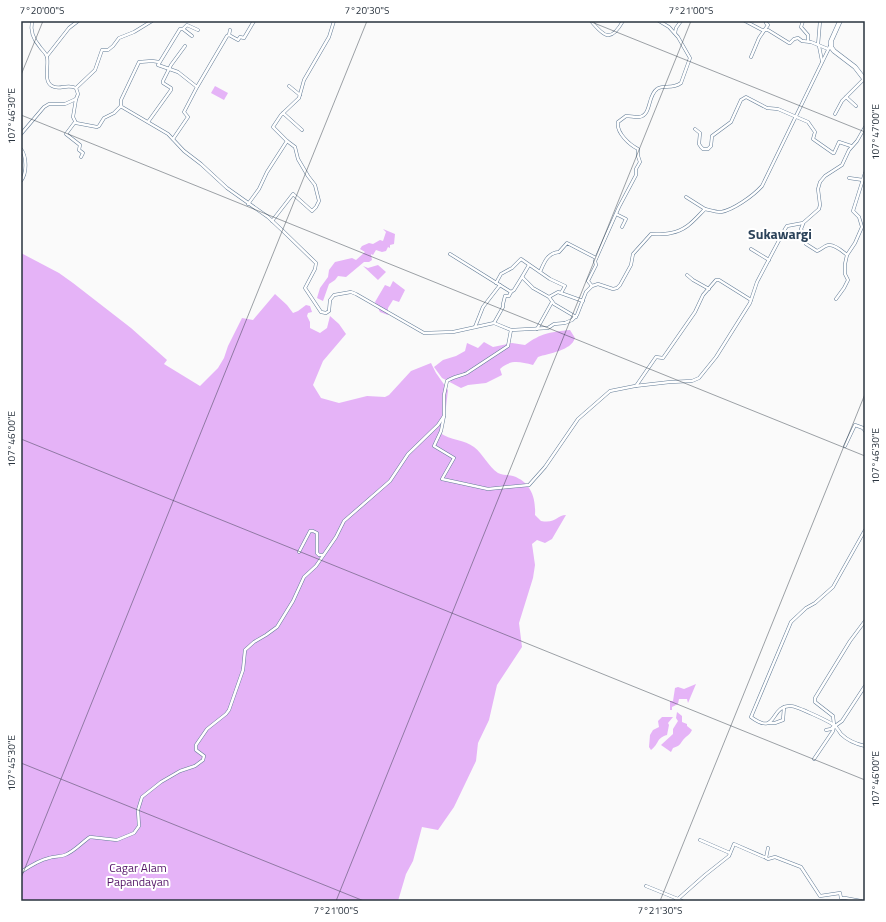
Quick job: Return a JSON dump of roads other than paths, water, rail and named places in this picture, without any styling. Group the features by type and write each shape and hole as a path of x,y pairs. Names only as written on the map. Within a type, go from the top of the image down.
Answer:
{"main road":[{"path":"840,21 829,47 855,67 864,80"}],"street":[{"path":"32,21 31,28 34,37 47,56 47,80 49,84 55,88 70,85 76,88 78,94 73,117 75,122"},
{"path":"47,56 69,28 78,21"},
{"path":"76,88 95,70 102,50 108,50 119,38 134,32 152,21"},
{"path":"229,35 238,40 240,37 244,38 254,21"},
{"path":"272,221 293,194 312,211 317,207 319,201 314,184 298,158 295,147 273,128 283,113 296,102 300,95 304,80 329,36 334,21"},
{"path":"591,21 603,34 610,36 615,33 623,21"},
{"path":"592,286 588,281 596,265 596,258 636,175 636,169 640,162 638,148 628,143 618,128 618,122 626,116 641,116 646,113 650,98 657,89 660,87 672,87 681,82 690,58 688,52 675,33 659,21"},
{"path":"675,33 676,28 681,21"},
{"path":"686,197 705,209 714,212 725,211 755,194 762,186 829,47 808,41 802,41 796,38 789,43 766,29 760,29 745,21"},
{"path":"751,57 759,38 768,25 766,21"},
{"path":"803,21 801,27 808,35 808,41"},
{"path":"820,21 819,45 822,62"},
{"path":"197,87 179,73 158,66 180,29 183,29 187,25 198,30"},
{"path":"183,29 192,36"},
{"path":"173,139 188,118 184,112 197,87 229,35 230,30"},
{"path":"148,122 171,90 171,88 162,82 185,46"},
{"path":"75,122 96,127 99,126 104,118 114,113 121,106 121,100 139,62 159,62"},
{"path":"835,114 840,103 864,80"},
{"path":"289,86 300,95"},
{"path":"695,129 700,133 699,144 701,147 704,149 708,148 711,146 712,136 730,122 740,102 745,97 767,108 778,109 810,123 815,132 813,139 829,151 834,153 839,142 851,146"},
{"path":"846,97 856,106"},
{"path":"21,134 45,106 65,104 76,99"},
{"path":"121,106 168,134 184,151 248,204 272,221 316,263 315,269 306,288 321,312 329,312 330,300 334,295 352,292 424,333 450,332 494,323 511,330 548,328 554,324 565,323 578,315 586,292 592,286 598,284 613,289 620,285 631,265 633,254 651,234 670,234 688,227 705,209"},
{"path":"283,113 302,130"},
{"path":"75,122 66,134 80,145 79,150 83,153 81,157"},
{"path":"847,255 832,246 827,246 817,251 808,246 801,229 803,224 820,207 818,195 820,182 825,176 842,165 851,146 857,141 865,127"},
{"path":"248,204 287,141"},
{"path":"21,149 24,154 25,173 21,181"},
{"path":"836,299 848,280 845,274 847,255 862,230 860,219 853,211 865,173"},
{"path":"849,178 863,180"},
{"path":"616,214 626,220 622,228"},
{"path":"511,330 508,346 461,376 447,381 444,395 442,431 434,446 454,458 442,479 462,482 488,489 529,485 542,471 578,419 610,391 636,386 692,381 699,378 716,357 747,309 757,282 787,226 803,224"},
{"path":"540,272 547,258 555,252 559,252 567,243 596,258"},
{"path":"751,249 769,260"},
{"path":"450,254 511,292"},
{"path":"496,283 502,274 513,267 520,259 565,286 561,293"},
{"path":"494,323 503,307 502,304 505,296 509,296 514,290 529,265"},
{"path":"687,275 709,289"},
{"path":"522,277 533,288 549,297 552,302 576,317"},
{"path":"636,386 656,357 663,358 715,280 718,279 751,300"},
{"path":"474,328 483,307 500,285"},
{"path":"549,297 557,292 583,301"},
{"path":"537,329 552,302"},
{"path":"21,872 48,858 62,856 79,848 90,837 117,840 132,834 138,830 138,810 142,797 160,782 180,771 195,766 204,760 204,756 196,750 196,746 207,729 229,710 243,670 243,655 245,650 279,624 296,596 304,577 316,566 336,537 344,521 390,481 408,454 438,425 444,416"},
{"path":"845,446 855,425 863,428 865,432"},
{"path":"784,707 783,720 775,723 764,724 751,717 791,622 806,608 815,603 833,588 865,530"},
{"path":"299,552 310,531 313,531 317,533 317,553 319,555 323,555"},
{"path":"814,759 833,731 834,726 834,716 815,702 815,698 850,641 865,621"},
{"path":"826,730 831,729 842,721 865,686"},
{"path":"768,723 780,709 784,707 790,706 799,708 834,726 846,738 865,746"},
{"path":"700,840 730,853"},
{"path":"676,900 704,874 729,856 734,844 768,859 775,857 801,867 821,897 840,893 841,898 862,901"},
{"path":"765,857 768,848"},
{"path":"646,886 676,900 682,901"}],"district":[{"name":"Sukawargi","path":"780,234"}],"park label":[{"name":"Cagar Alam Papandayan","path":"138,875"}]}
